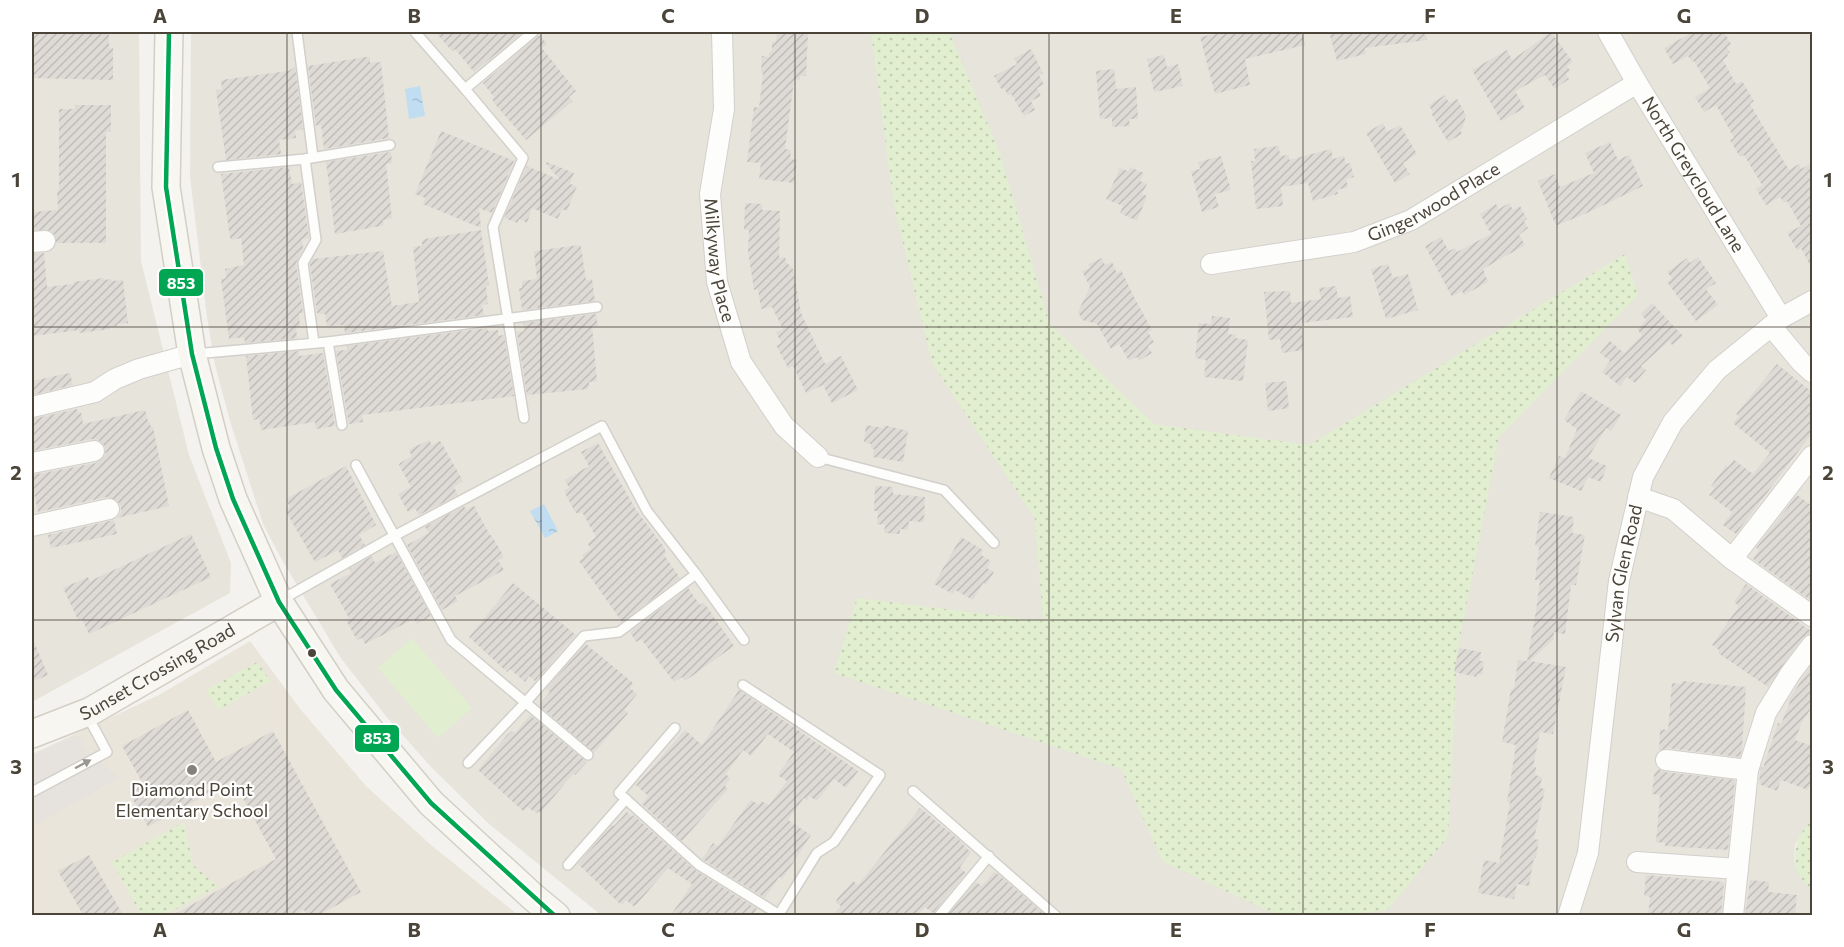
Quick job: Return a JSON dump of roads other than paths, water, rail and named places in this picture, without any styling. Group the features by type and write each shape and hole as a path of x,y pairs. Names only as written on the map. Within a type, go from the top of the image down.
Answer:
{"main road":[{"path":"169,32 166,187 192,354 216,448 233,499 279,602 336,690 431,803 533,897 556,915"},
{"name":"Sunset Crossing Road","path":"32,734 86,713 279,602"}],"street":[{"name":"Milkyway Place","path":"722,32 724,109 710,194 717,282 741,362 784,426 818,457"},
{"name":"North Greycloud Lane","path":"1608,32 1776,322 1801,362 1812,372"},
{"name":"Gingerwood Place","path":"1210,264 1354,242 1411,220 1637,83"},
{"name":"Sylvan Glen Road","path":"1568,915 1588,853 1619,581 1643,477 1673,422 1717,369 1776,322 1812,301"},
{"path":"32,407 95,392 115,379 139,369 192,354"},
{"path":"32,463 94,451"},
{"path":"1732,559 1812,456"},
{"path":"1638,497 1673,509 1732,559 1812,616"},
{"path":"32,526 109,509"},
{"path":"1733,915 1748,770 1766,713 1790,674 1812,645"},
{"path":"1666,760 1748,770"},
{"path":"1637,862 1738,869"}],"lane":[{"path":"297,32 316,240 303,263 314,343"},
{"path":"415,32 523,158 494,227 524,418"},
{"path":"465,89 533,32"},
{"path":"218,167 309,158 390,145"},
{"path":"192,354 328,342 597,306"},
{"path":"328,342 342,425"},
{"path":"279,602 394,536 602,426 647,511 744,640"},
{"path":"818,457 944,490 994,543"},
{"path":"356,465 451,640 588,755"},
{"path":"468,763 584,636 619,632 696,574"},
{"path":"675,728 620,793 699,866 778,915 818,853 834,842 880,775 743,685"},
{"path":"32,792 107,752 86,713"},
{"path":"913,791 1056,915"},
{"path":"568,865 626,799"},
{"path":"939,915 989,856"}],"water":[{"path":"420,86 425,116 409,119 405,89"},
{"path":"544,504 558,531 545,538 530,511"}],"place":[{"name":"Diamond Point Elementary School","path":"192,770"}]}
